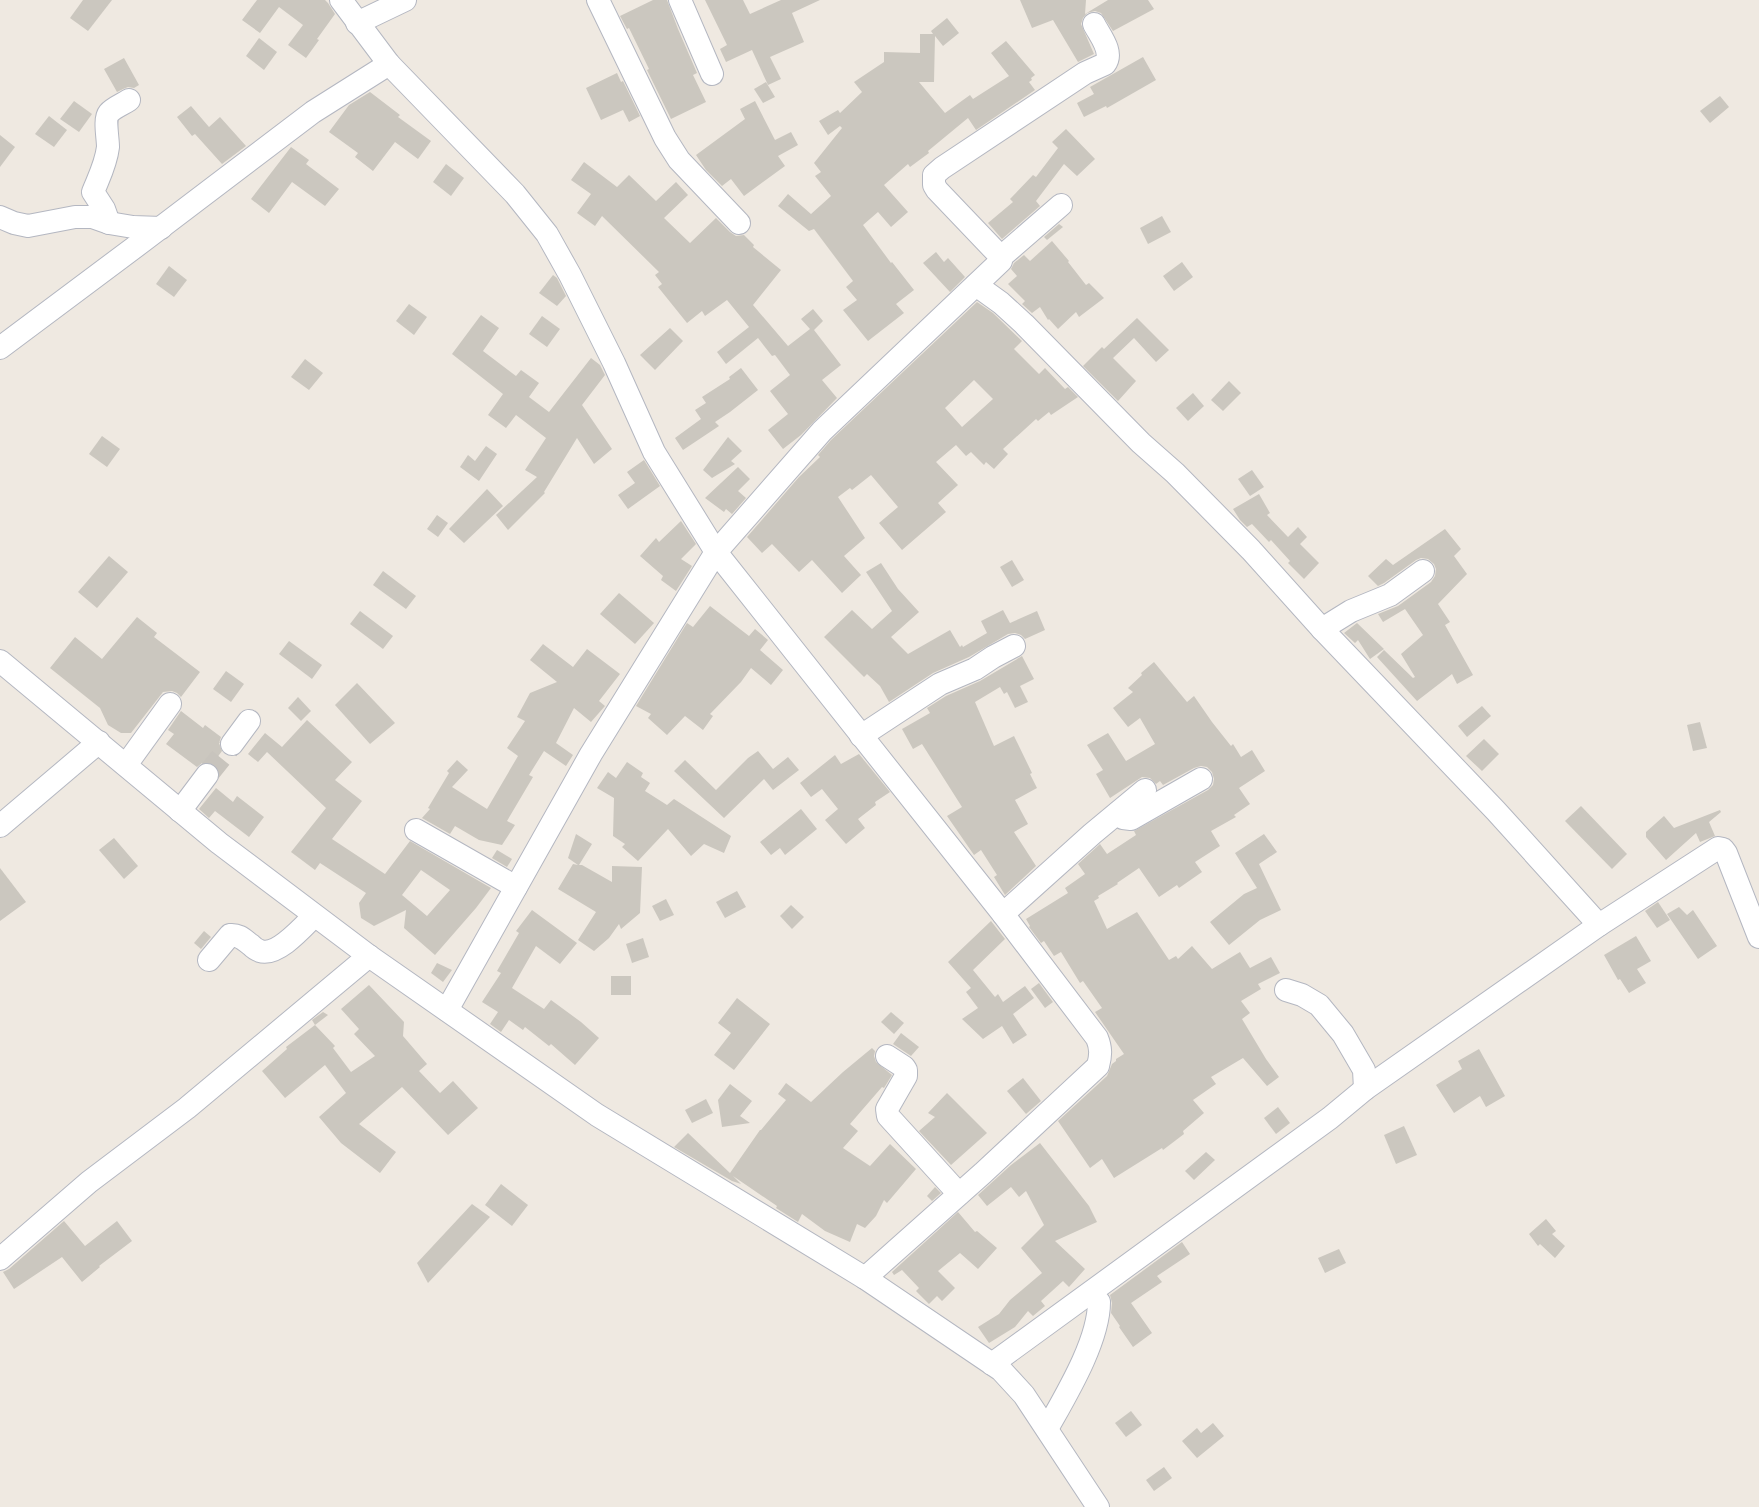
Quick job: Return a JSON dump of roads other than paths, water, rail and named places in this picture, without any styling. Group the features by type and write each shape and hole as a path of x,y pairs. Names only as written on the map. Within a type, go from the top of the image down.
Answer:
{"street":[{"path":"341,0 389,64 515,194 547,234 614,363 654,452 716,552 1002,914 1097,1038 1101,1052 1098,1066 865,1278"},
{"path":"357,23 405,0"},
{"path":"598,0 664,138 679,160 739,223"},
{"path":"680,0 712,74"},
{"path":"1001,257 937,190 934,185 934,175 1060,90 1105,64 1109,53 1094,24"},
{"path":"0,348 313,112 389,64"},
{"path":"109,223 104,209 93,192 104,168 108,148 106,121 109,113 129,100"},
{"path":"447,1010 591,754 716,552 822,431 1000,262 1001,257 1060,204"},
{"path":"0,217 28,226 75,217 92,217 109,223 132,227 161,228"},
{"path":"976,285 1001,303 1024,324 1141,443 1175,473 1251,550 1322,629 1496,811 1599,925"},
{"path":"1322,629 1351,611 1390,595 1422,571"},
{"path":"861,736 940,684 975,669 992,657 1014,646"},
{"path":"0,661 219,843 369,956 597,1114 865,1278 992,1364 1024,1395 1098,1507"},
{"path":"126,765 170,704"},
{"path":"232,744 249,721"},
{"path":"0,826 98,742"},
{"path":"180,811 207,775"},
{"path":"1119,812 1123,818 1131,819 1201,779"},
{"path":"1002,914 1145,790"},
{"path":"416,830 516,887"},
{"path":"992,1364 1330,1118 1365,1090 1599,925 1718,848 1723,849 1726,853 1759,937"},
{"path":"209,960 230,935 235,934 262,952 272,951 299,932 314,916"},
{"path":"0,1259 89,1182 187,1108 369,956"},
{"path":"1286,990 1302,995 1319,1005 1343,1034 1364,1070 1365,1090"},
{"path":"887,1056 906,1070 906,1076 887,1109 888,1116 959,1194"},
{"path":"1047,1429 1069,1388 1092,1336 1099,1302"}],"tunnel":[{"path":"207,775 232,744"}]}
